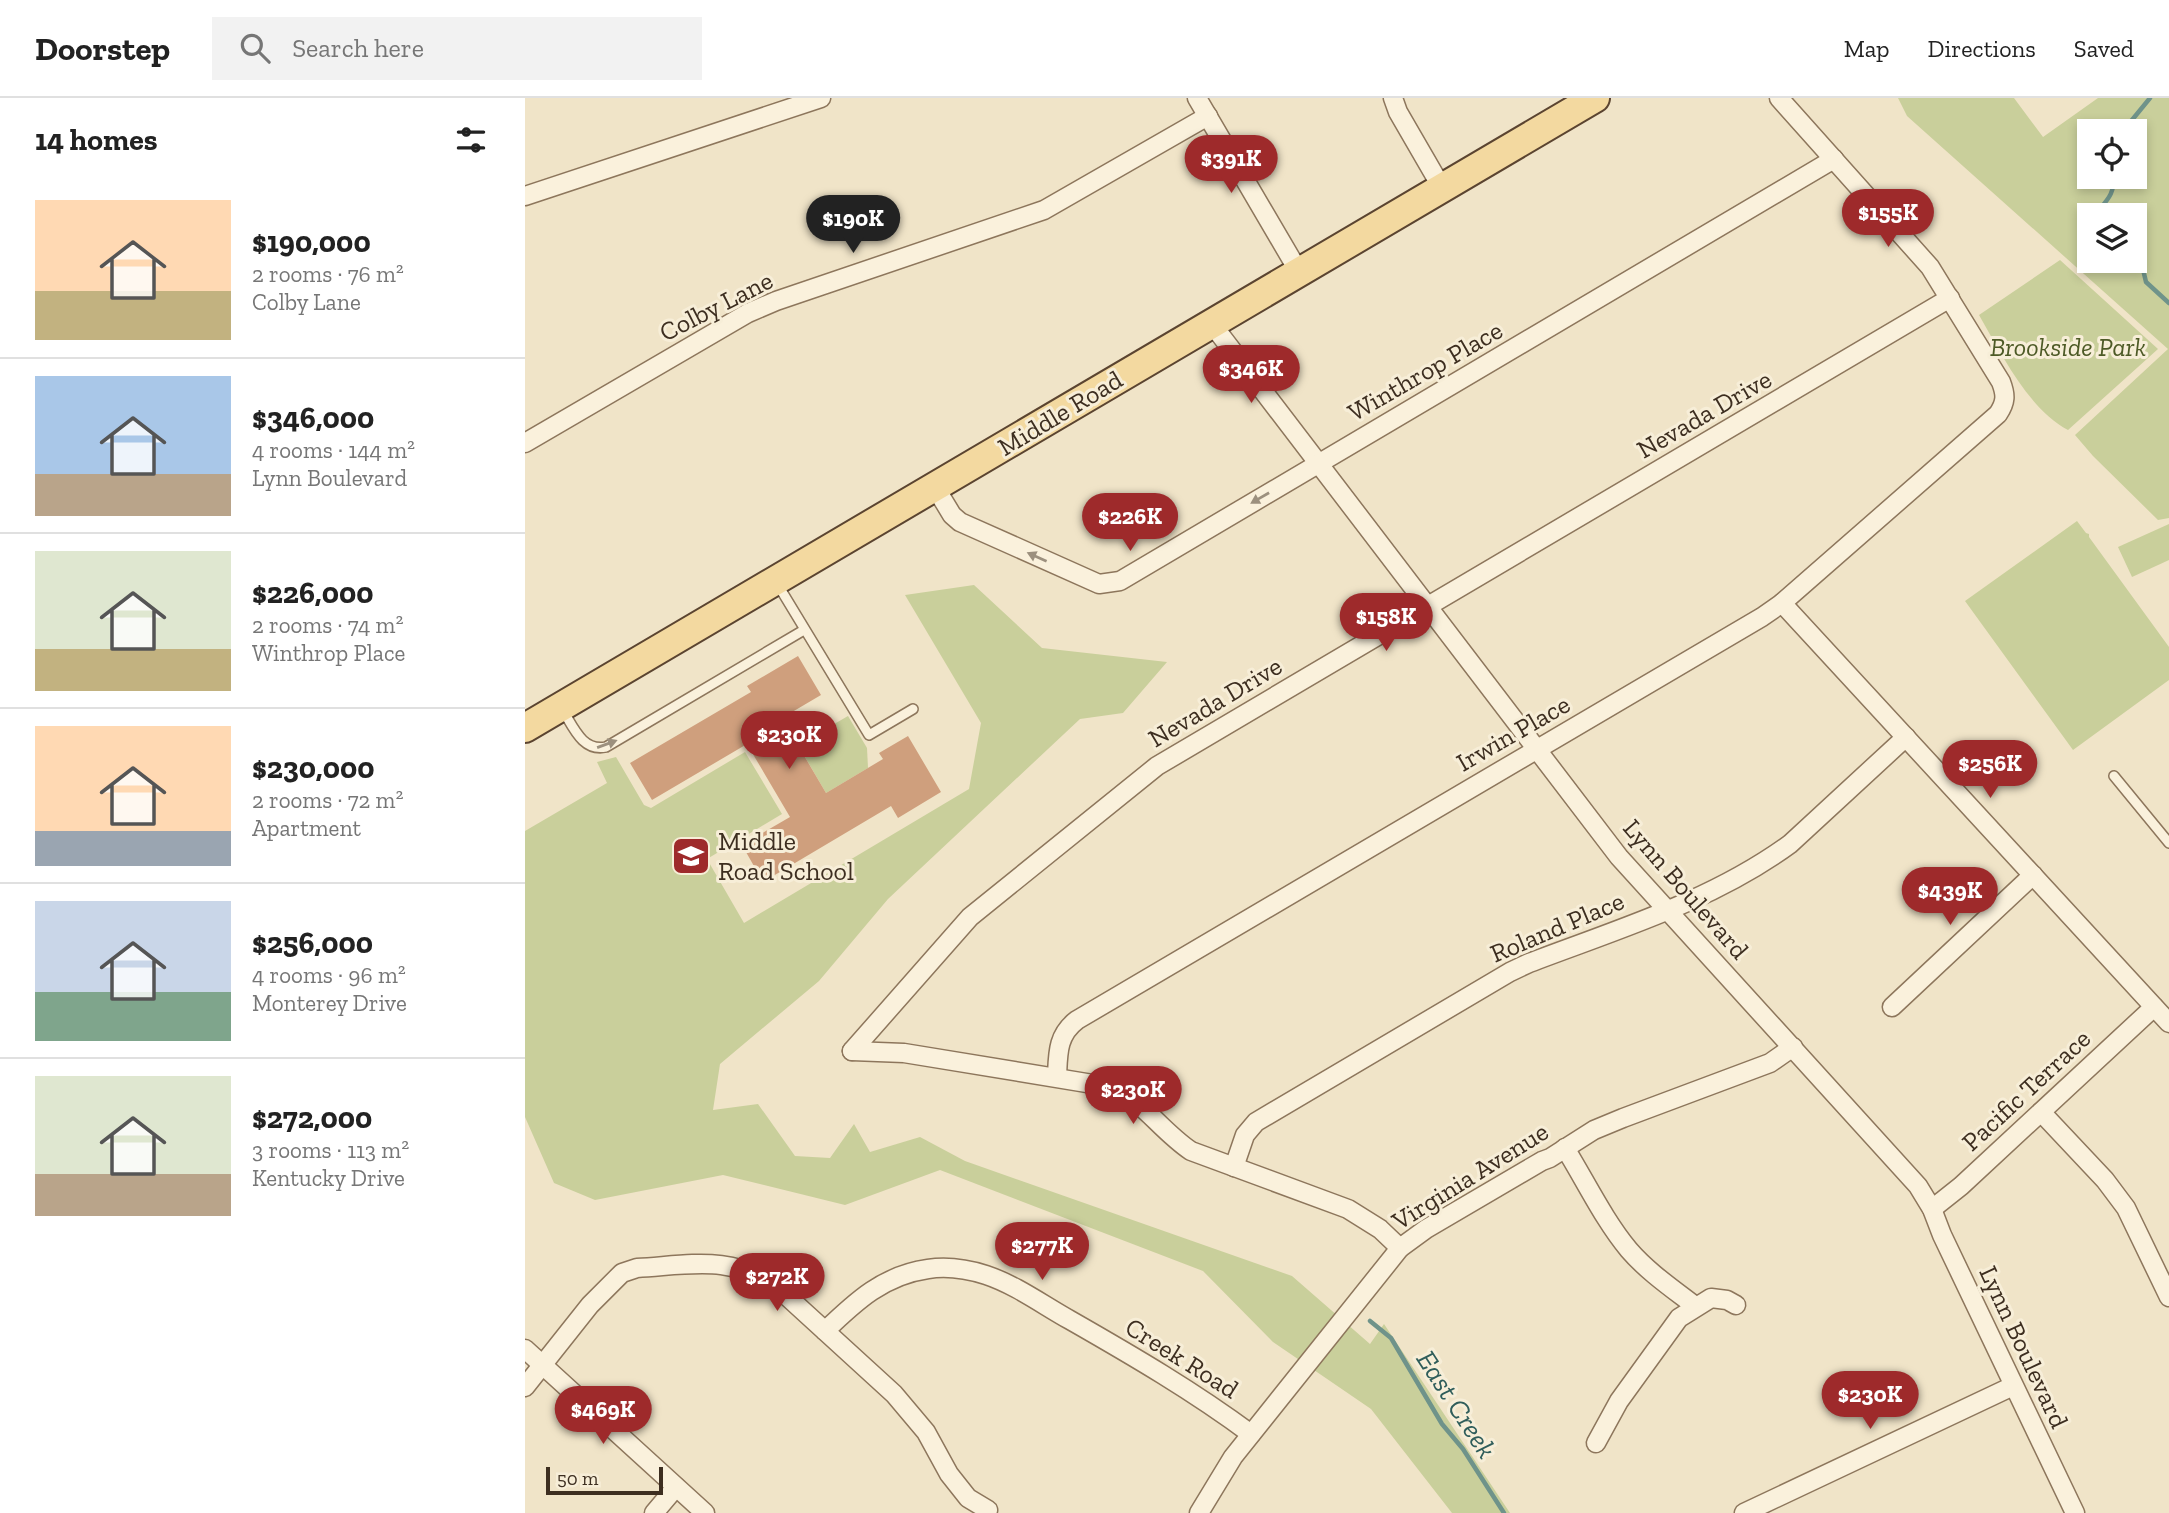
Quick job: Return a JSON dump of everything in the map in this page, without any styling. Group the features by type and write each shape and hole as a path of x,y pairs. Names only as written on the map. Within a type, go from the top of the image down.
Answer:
{"main road":[{"name":"Middle Road","path":"525,728 1595,98"}],"street":[{"path":"525,196 821,98"},
{"path":"1197,98 1299,272"},
{"path":"1393,98 1398,112 1442,188"},
{"path":"1779,98 1930,267 1950,298"},
{"name":"Colby Lane","path":"525,443 748,313 776,301 1044,210 1208,116"},
{"name":"Winthrop Place","path":"935,487 960,522 1098,584 1120,581 1834,159"},
{"name":"Irwin Place","path":"1057,1077 1058,1050 1062,1035 1067,1027 1077,1020 1782,603 1998,414 2004,405 2005,393 2001,382 1950,298"},
{"name":"Nevada Drive","path":"1057,1077 904,1053 852,1051 970,917 1157,766 1950,298"},
{"name":"Lynn Boulevard","path":"1212,324 1619,857 1907,1173 1932,1209 2074,1513"},
{"path":"1782,603 2169,1023"},
{"name":"Roland Place","path":"1234,1167 1245,1135 1252,1125 1510,972 1701,897 1781,850 1906,737"},
{"path":"1892,1007 2033,875"},
{"name":"Pacific Terrace","path":"1932,1209 1961,1186 2154,1006"},
{"name":"Virginia Avenue","path":"1199,1513 1223,1471 1251,1434 1401,1248 1426,1229 1594,1130 1770,1063 1793,1047"},
{"path":"1057,1077 1117,1088 1130,1096 1178,1143 1191,1152 1348,1209 1380,1229 1401,1248"},
{"path":"2041,1112 2105,1180 2126,1208 2169,1297"},
{"path":"1566,1148 1624,1243 1649,1270 1695,1306"},
{"path":"525,1387 590,1305 622,1273 637,1268 718,1264 740,1267 778,1288 894,1394 926,1432 950,1474 968,1498 988,1510"},
{"name":"Creek Road","path":"825,1331 860,1297 893,1278 931,1268 973,1271 1006,1284 1172,1378 1251,1434"},
{"path":"1596,1443 1619,1401 1679,1318 1711,1298 1727,1300 1736,1305"},
{"path":"525,1349 705,1513"},
{"path":"1744,1513 2013,1386"},
{"path":"654,1513 676,1487"}],"lane":[{"path":"775,581 869,735 913,709"},
{"path":"561,707 583,742 595,748 606,747 804,630"},
{"path":"2114,776 2169,844"}],"green space":[{"path":"1898,98 2014,98 2043,137 2098,98 2169,98 2169,518 2158,520 2075,435 2168,349 2083,273 2147,273 2147,203 2077,203 2077,268 1907,116"},
{"name":"Brookside Park","path":"2060,260 2158,349 2068,430 2040,409 2028,394 2006,363 1979,315"},
{"path":"2077,521 2169,647 2169,680 2073,750 1965,601"},
{"path":"2169,524 2169,560 2132,577 2118,547"},
{"path":"974,585 1042,648 1167,662 1123,713 1080,719 888,899 819,981 720,1064 713,1110 758,1104 795,1156 830,1158 854,1124 870,1152 920,1137 965,1161 1292,1276 1370,1344 1384,1324 1510,1513 1452,1513 1371,1409 1273,1342 1203,1271 940,1170 845,1205 723,1175 595,1200 554,1183 525,1117 525,831 607,783 597,762 616,757 644,805 651,808 745,752 782,814 707,859 744,923 969,789 981,723 905,595"},
{"path":"848,716 867,748 868,768 826,793 798,745"}],"building":[{"path":"798,656 821,695 782,718 826,793 883,759 879,753 908,736 941,792 898,818 891,806 763,882 742,845 790,817 747,744 652,800 630,763 751,692 747,686"}],"waterway":[{"path":"2133,119 2150,98"},
{"path":"2105,203 2113,189"},
{"path":"2144,273 2146,282 2169,303"},
{"name":"East Creek","path":"1370,1321 1391,1338 1442,1424 1463,1449 1504,1513"}],"place":[{"name":"Middle Road School","path":"691,856"}]}
